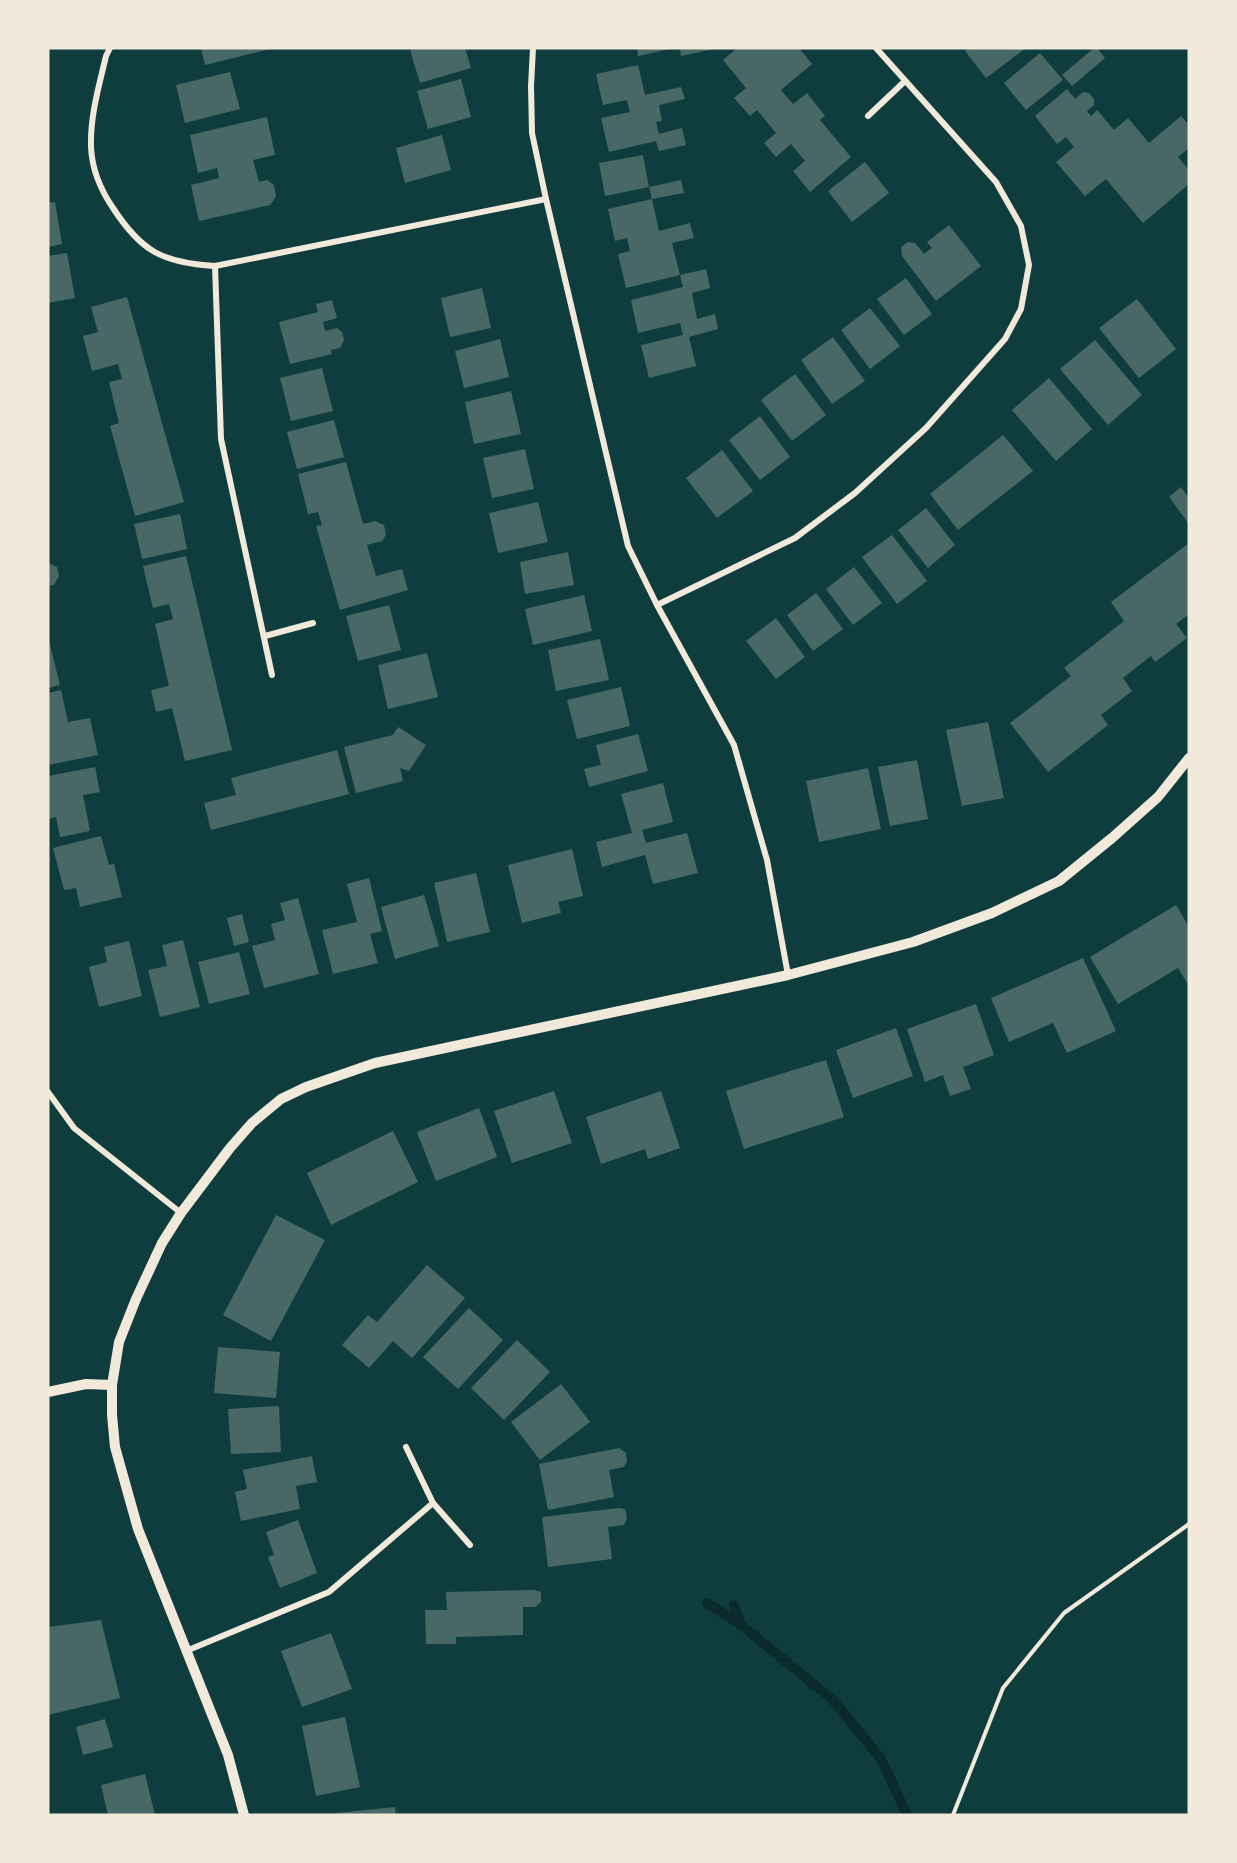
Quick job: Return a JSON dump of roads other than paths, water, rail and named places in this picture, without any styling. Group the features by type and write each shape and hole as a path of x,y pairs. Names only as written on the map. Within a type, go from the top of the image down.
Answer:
{"street":[{"path":"110,48 106,56 93,114 91,148 96,178 107,200 129,233 148,249 169,258 191,265 215,266 546,199"},
{"path":"533,48 532,133 628,546 657,605 734,745 767,861 788,975"},
{"path":"657,605 795,538 855,493 926,428 1005,339 1022,309 1029,266 1021,226 996,182 876,48"},
{"path":"867,116 905,81"},
{"path":"215,266 221,440 272,675"},
{"path":"265,636 313,623"},
{"path":"244,1815 228,1755 138,1529 115,1448 112,1385 119,1342 162,1243 181,1213 252,1123 280,1099 306,1087 375,1063 788,975 913,942 992,913 1059,881 1113,838 1158,796 1189,758"},
{"path":"48,1092 74,1128 181,1213"},
{"path":"48,1392 86,1384 112,1385"},
{"path":"406,1447 434,1503 470,1545"},
{"path":"185,1651 329,1592 434,1503"}],"waterway":[{"path":"707,1603 740,1624"},
{"path":"734,1605 740,1624 833,1700 881,1759 907,1815"}]}
